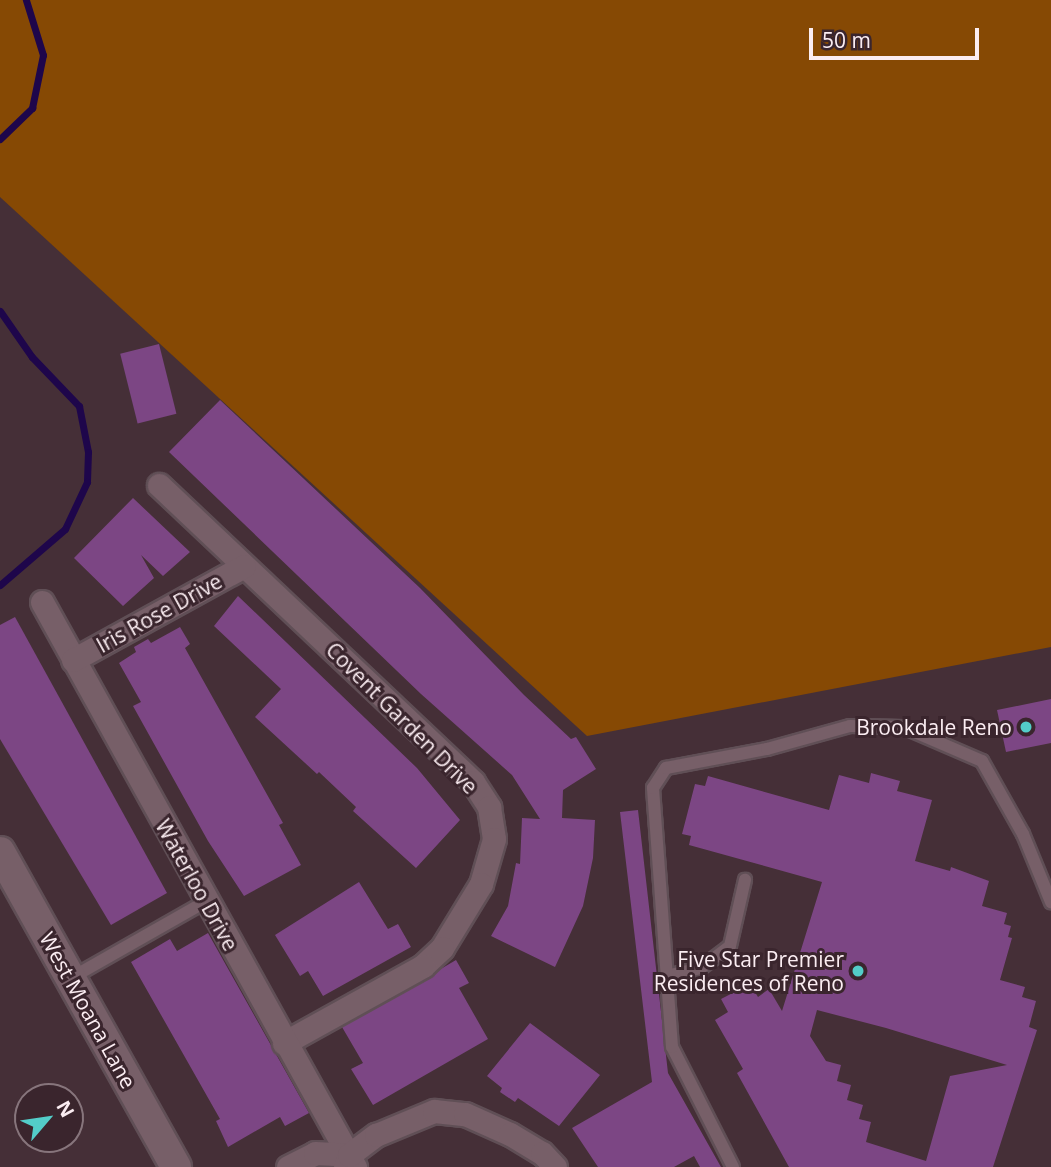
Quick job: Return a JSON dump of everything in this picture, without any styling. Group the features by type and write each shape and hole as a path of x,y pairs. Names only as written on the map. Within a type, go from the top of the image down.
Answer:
{"street":[{"name":"Covent Garden Drive","path":"159,485 473,782 489,807 494,839 481,884 442,948 423,966 284,1043"},
{"name":"Iris Rose Drive","path":"73,660 244,566"},
{"name":"Waterloo Drive","path":"42,602 350,1163"},
{"name":"West Moana Lane","path":"0,852 176,1167"},
{"path":"288,1167 315,1153 332,1150 350,1163 376,1135 434,1111 465,1114 510,1134 542,1153 555,1167"}],"lane":[{"path":"733,1167 672,1047 653,788 666,768 767,749 850,726 903,727 982,761 1023,834 1051,902"},
{"path":"667,976 701,968 730,946 745,880"},
{"path":"71,978 205,902"}],"shaded area":[{"path":"0,0 1051,0 1051,647 587,736 0,197"}],"building":[{"path":"159,344 176,414 138,424 120,354"},
{"path":"220,400 420,588 524,695 571,739 576,737 596,769 563,790 562,818 595,820 593,858 583,906 555,967 491,936 508,906 516,863 520,864 522,818 540,819 512,775 421,694 169,452"},
{"path":"133,498 190,552 163,576 141,555 154,578 123,606 74,558"},
{"path":"238,596 417,768 460,820 416,868 353,811 356,807 319,772 317,774 255,717 281,689 214,626"},
{"path":"15,617 167,893 111,925 0,739 0,625"},
{"path":"180,627 190,644 185,648 283,823 279,825 301,865 244,896 208,841 133,706 141,702 119,663 136,652 134,647 148,639 151,643"},
{"name":"Brookdale Reno","path":"1051,699 1051,743 1006,752 997,710"},
{"name":"Five Star Premier Residences of Reno","path":"871,773 900,781 897,791 932,800 915,861 950,871 951,867 989,881 982,906 1007,913 1004,924 1011,926 1008,937 1012,938 1000,980 1025,987 1022,997 1036,1001 1029,1027 1037,1030 993,1167 789,1167 737,1073 743,1069 715,1020 728,1012 721,999 750,984 758,997 769,989 782,1011 822,882 689,845 691,836 682,834 695,784 705,786 708,776 829,810 839,775 869,783","holes":["817,1010 1007,1065 950,1076 926,1161 866,1142 871,1122 859,1119 863,1105 847,1100 851,1085 837,1081 841,1065 826,1061 810,1036"]},
{"path":"638,810 668,1073 721,1167 700,1167 694,1156 674,1167 598,1167 572,1128 652,1082 620,812"},
{"path":"359,882 388,929 398,924 411,947 323,996 308,971 300,976 275,935"},
{"path":"208,933 309,1113 285,1126 280,1117 228,1147 216,1121 220,1119 131,962 170,939 177,951"},
{"path":"456,960 469,983 459,988 488,1039 373,1105 351,1069 363,1063 342,1027"},
{"path":"530,1023 600,1075 559,1126 518,1098 515,1102 500,1092 502,1088 487,1076"}],"waterway":[{"path":"0,139 32,108 43,55 26,0"},
{"path":"0,311 32,357 79,406 88,452 87,482 65,529 0,585"}],"place":[{"name":"Brookdale Reno","path":"1026,727"},
{"name":"Five Star Premier Residences of Reno","path":"858,971"}]}
